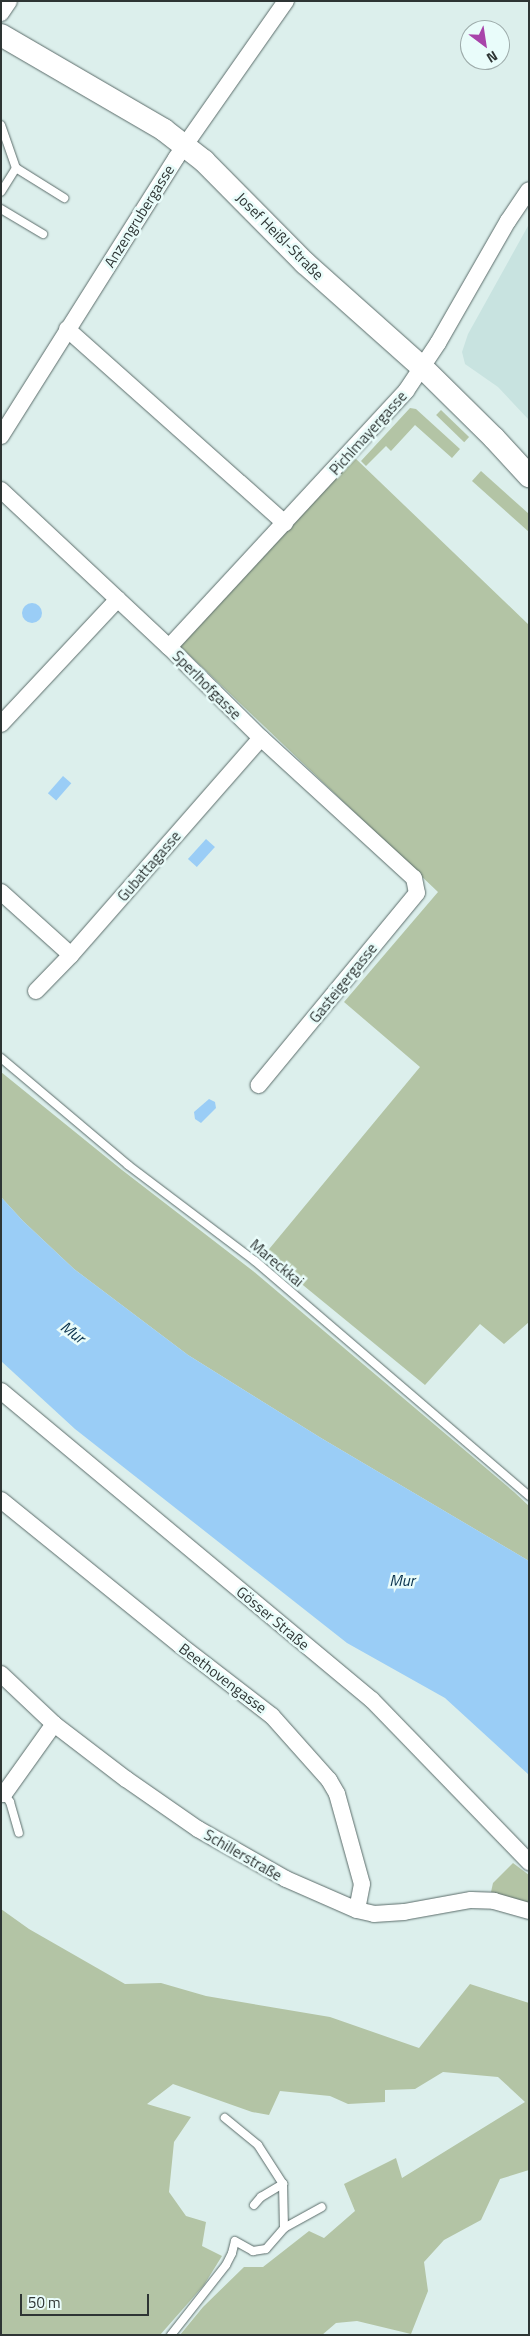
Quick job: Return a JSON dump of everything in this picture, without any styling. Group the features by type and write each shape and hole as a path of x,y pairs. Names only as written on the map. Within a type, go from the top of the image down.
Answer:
{"main road":[{"name":"Josef Heißl-Straße","path":"1,35 164,130 185,145 204,161 305,262 422,368 494,438 529,476"}],"street":[{"path":"1,13 9,1"},
{"name":"Anzengrubergasse","path":"1,436 185,145 286,1"},
{"name":"Pichlmayergasse","path":"169,647 286,523 406,391 422,368 508,221 529,190"},
{"path":"67,329 286,523"},
{"name":"Sperlhofgasse","path":"1,490 169,647 261,738 414,878"},
{"path":"1,724 118,599"},
{"name":"Gubattagasse","path":"36,991 72,955 261,738"},
{"name":"Gasteigergasse","path":"260,1085 417,893 414,878"},
{"path":"1,892 72,955"},
{"name":"Gösser Straße","path":"1,1391 372,1700 529,1862"},
{"name":"Beethovengasse","path":"1,1500 180,1646 272,1716 330,1780 337,1794 362,1884 357,1910"},
{"name":"Schillerstraße","path":"1,1674 54,1724 126,1779 198,1829 286,1879 357,1910 374,1914 404,1912 471,1900 494,1901 529,1911"},
{"path":"3,1794 54,1724"}],"lane":[{"path":"1,125 16,168 64,198"},
{"path":"1,192 16,168"},
{"path":"1,209 42,234"},
{"name":"Mareckkai","path":"1,1058 128,1165 256,1261 529,1496"},
{"path":"3,1794 10,1802 19,1832"},
{"path":"225,2118 258,2145 283,2184 284,2228"},
{"path":"254,2205 261,2197 283,2184"},
{"path":"171,2335 226,2265 235,2241 253,2251 266,2249 284,2228 322,2207"}],"shaded area":[{"path":"528,226 529,420 498,387 465,364 462,352 468,334"}],"green space":[{"path":"410,408 416,409 460,449 452,458 415,425 391,451 386,446 366,466 361,461"},
{"path":"441,410 469,437 464,442 436,415"},
{"path":"354,457 529,625 529,1322 504,1344 480,1324 425,1385 265,1254 420,1067 344,1002 438,892 180,646"},
{"path":"481,471 529,514 529,532 472,481"},
{"path":"1,1072 122,1170 253,1271 514,1492 529,1506 529,1561 321,1438 188,1355 74,1269 23,1221 1,1197"},
{"path":"513,1863 529,1875 529,1905 491,1892 493,1883"},
{"path":"1,1909 29,1929 125,1984 161,1983 206,1996 330,2017 419,2048 470,1984 529,2003 529,2170 500,2179 481,2220 444,2240 424,2262 428,2291 411,2334 357,2321 336,2323 322,2335 180,2335 203,2307 244,2267 263,2267 309,2231 324,2238 355,2211 344,2184 396,2158 402,2178 525,2102 498,2077 443,2072 415,2089 385,2090 385,2102 348,2104 330,2096 280,2091 269,2115 252,2112 173,2084 147,2104 191,2117 174,2142 169,2192 186,2216 206,2222 202,2246 222,2256 204,2285 160,2335 1,2335"}],"water":[{"path":"32,603 39,606 42,613 39,620 32,623 25,620 22,613 25,606"},
{"path":"63,776 71,783 56,801 48,793"},
{"path":"206,839 215,847 197,867 188,859"},
{"path":"209,1099 215,1102 216,1108 201,1123 195,1119 194,1112"},
{"name":"Mur","path":"1,1197 23,1221 74,1269 188,1355 321,1438 529,1561 529,1775 445,1698 347,1643 75,1429 1,1361"}]}
